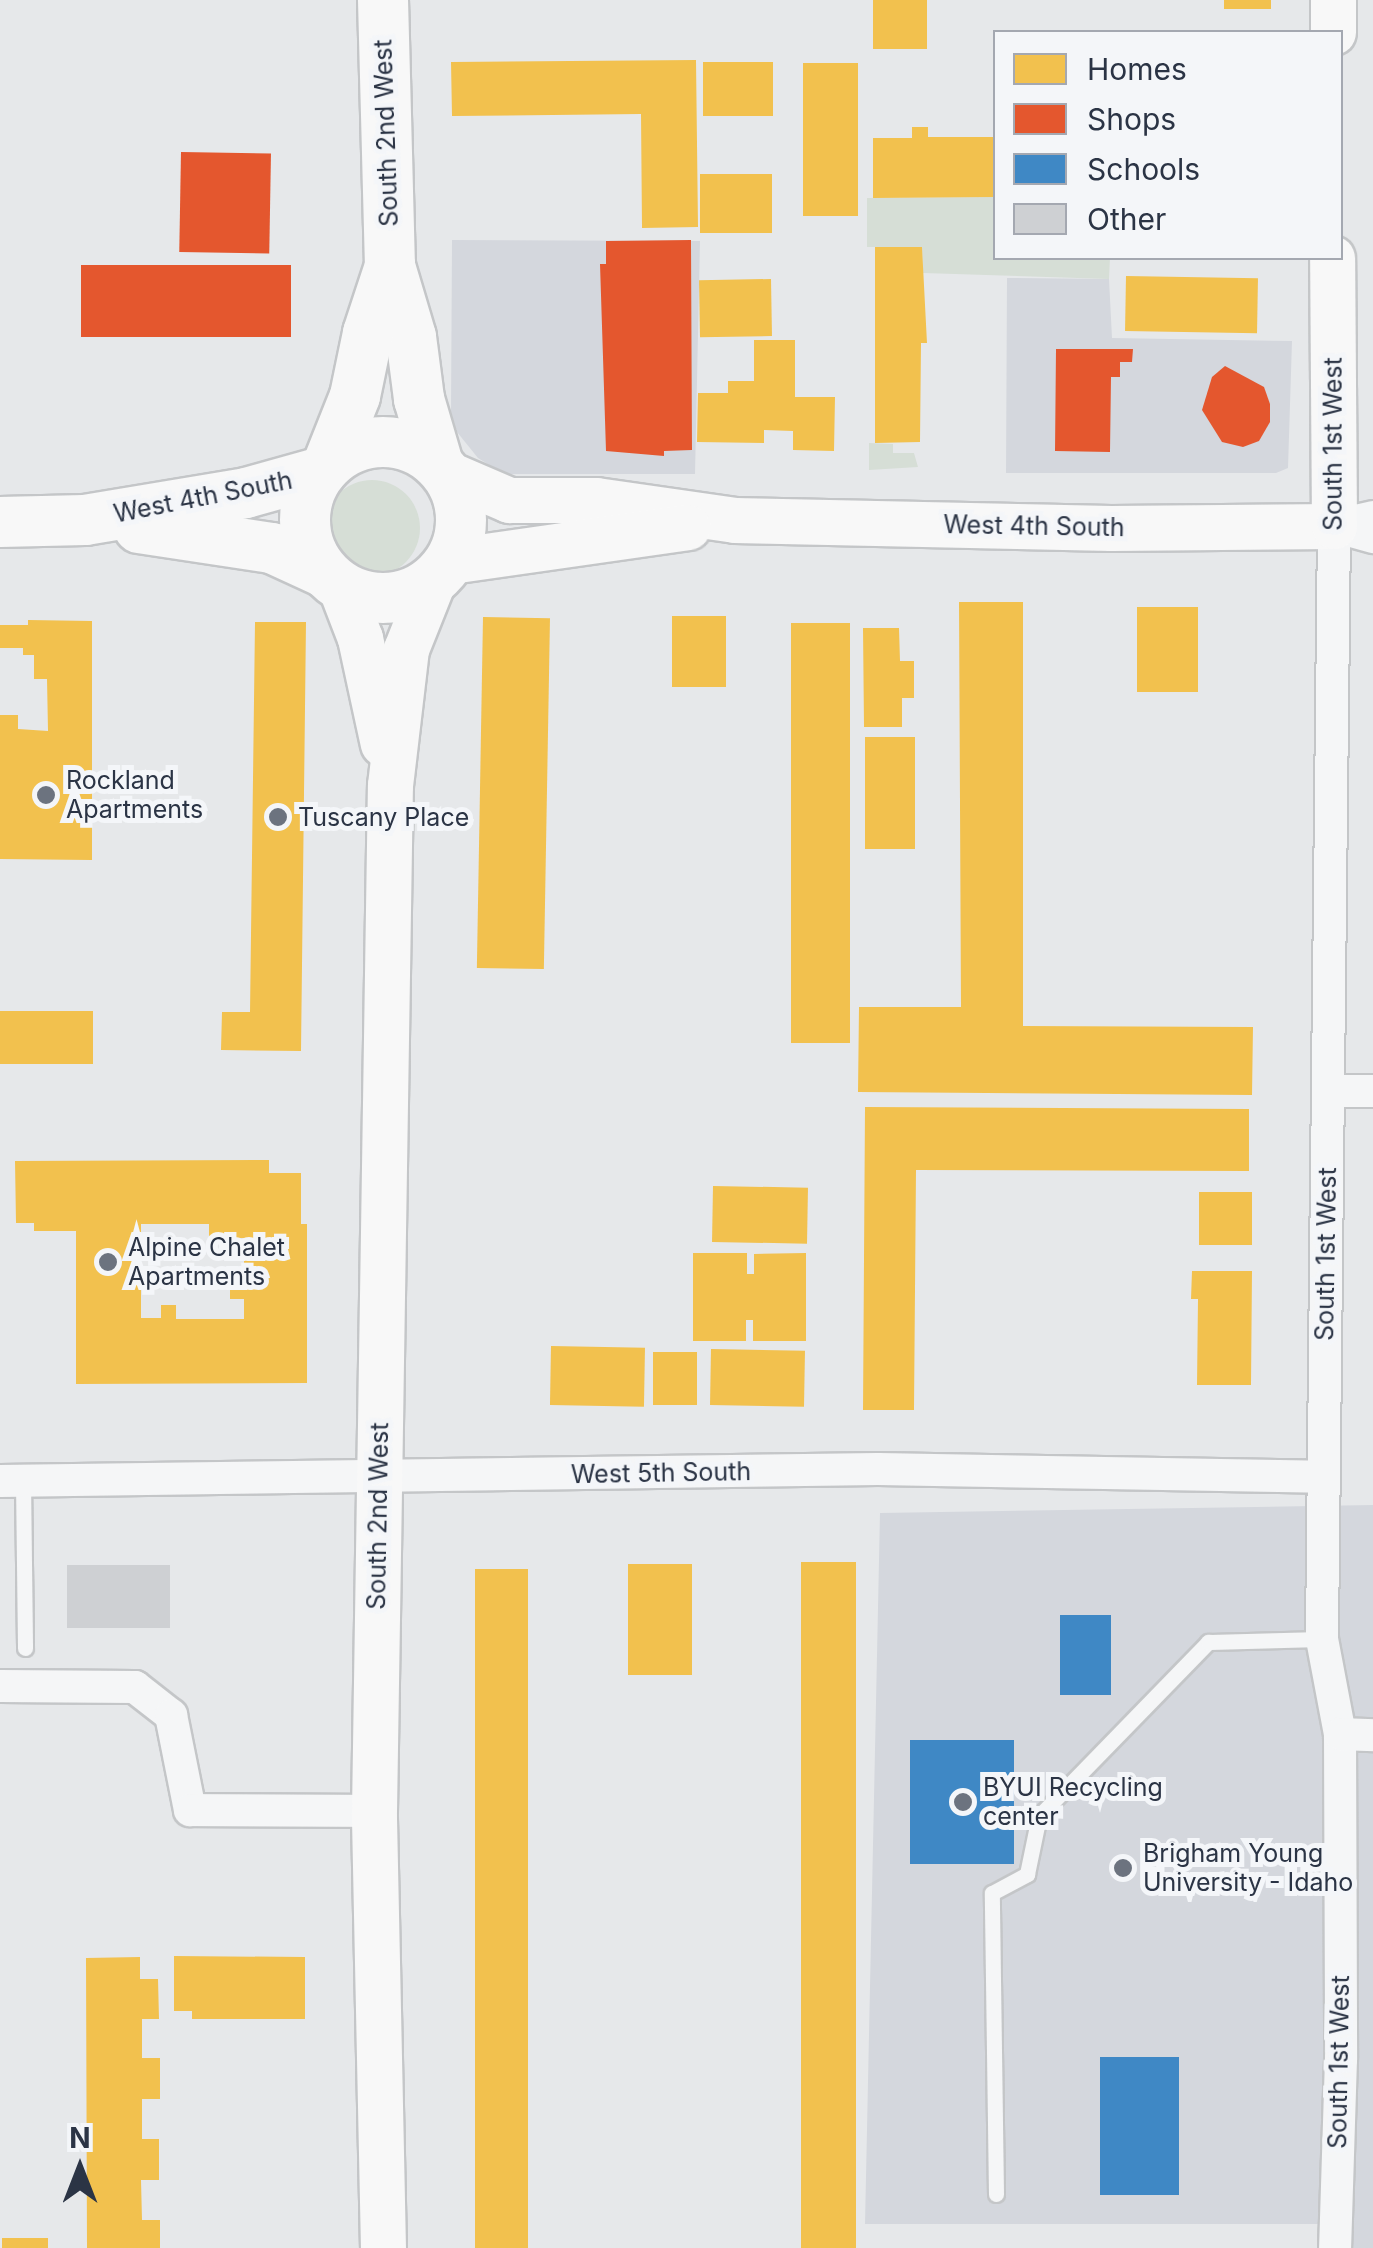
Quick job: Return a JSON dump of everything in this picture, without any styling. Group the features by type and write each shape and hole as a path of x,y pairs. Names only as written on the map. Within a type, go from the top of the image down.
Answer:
{"main road":[{"name":"South 2nd West","path":"382,0 390,266 412,337 419,399 442,468"},
{"path":"1332,30 1333,0"},
{"name":"South 1st West","path":"1332,260 1360,527"},
{"name":"South 2nd West","path":"324,468 356,396 368,333 390,266"},
{"path":"383,442 422,452 442,468 462,516 460,540 442,571 412,594 388,599 363,596 332,579 305,533 304,511 324,468 344,452 383,442"},
{"name":"West 4th South","path":"0,522 85,520 246,493 324,468"},
{"name":"West 4th South","path":"442,468 509,500 596,500 734,520 1128,528 1360,527"},
{"name":"West 4th South","path":"85,520 258,544 332,579"},
{"name":"West 4th South","path":"442,571 734,520"},
{"name":"South 2nd West","path":"382,2248 374,1811 390,785 406,649 442,571"},
{"name":"South 2nd West","path":"332,579 360,638 390,785"}],"street":[{"name":"South 1st West","path":"1335,2248 1341,2059 1340,1734 1322,1639 1322,1477 1328,1091 1360,527"},
{"path":"1328,1091 1373,1091"},
{"name":"West 5th South","path":"12,1481 378,1479 878,1469 1322,1477"},
{"path":"0,1686 135,1687 171,1715 190,1810 374,1811"},
{"path":"1340,1734 1373,1734"}],"lane":[{"path":"12,1481 26,1648"},
{"path":"996,2194 992,1894 1027,1874 1039,1816 1208,1642 1322,1639"}],"shaded area":[{"path":"993,197 993,260 1110,260 1109,279 923,273 922,247 867,247 867,198"},
{"path":"452,240 700,241 695,474 504,474 478,458 457,432 451,412"},
{"path":"1007,278 1109,279 1112,338 1292,341 1288,468 1276,473 1006,473"},
{"path":"869,443 893,444 893,453 914,453 918,467 869,470"},
{"path":"372,480 390,484 406,494 416,510 420,528 416,546 406,562 390,572 372,576 354,572 338,562 328,546 324,528 328,510 338,494 354,484"},
{"name":"Brigham Young University - Idaho","path":"1373,1505 1373,2248 1334,2248 1334,2224 865,2224 880,1513"}],"building: Homes":[{"path":"873,0 927,0 927,49 873,49"},
{"path":"1224,0 1271,0 1271,9 1224,9"},
{"path":"696,60 698,227 642,228 641,114 452,116 451,62"},
{"path":"703,62 773,62 773,116 703,116"},
{"path":"803,63 858,63 858,216 803,216"},
{"path":"912,127 928,127 928,137 993,137 993,197 873,198 873,138 912,138"},
{"path":"700,174 772,174 772,233 700,233"},
{"path":"875,247 922,247 927,343 921,343 920,442 875,443"},
{"path":"1126,276 1258,278 1257,333 1125,331"},
{"path":"771,279 772,336 700,337 699,280"},
{"path":"754,340 795,340 795,397 835,397 834,451 793,450 793,431 764,430 764,443 697,442 698,393 728,393 728,381 754,381"},
{"path":"959,602 1023,602 1023,1026 1253,1027 1252,1095 858,1092 859,1007 961,1007"},
{"path":"1137,607 1198,607 1198,692 1137,692"},
{"path":"672,616 726,616 726,687 672,687"},
{"path":"483,617 550,618 544,969 477,968"},
{"name":"Rockland Apartments","path":"28,620 92,621 92,860 0,859 0,715 18,715 18,729 48,731 47,679 34,679 34,655 23,655 23,648 0,648 0,625 28,625"},
{"name":"Tuscany Place","path":"255,622 306,622 301,1051 221,1050 222,1012 250,1012"},
{"path":"791,623 850,623 850,1043 791,1043"},
{"path":"863,628 899,628 900,661 914,661 914,698 902,698 902,727 864,727"},
{"path":"865,737 915,737 915,849 865,849"},
{"path":"0,1011 93,1011 93,1064 0,1064"},
{"path":"865,1107 1249,1109 1249,1171 916,1170 914,1410 863,1410"},
{"name":"Alpine Chalet Apartments","path":"269,1160 269,1173 301,1173 301,1224 307,1224 307,1383 76,1384 76,1231 34,1231 34,1223 16,1223 15,1161","holes":["141,1224 209,1224 209,1238 244,1238 244,1286 230,1286 230,1299 244,1299 244,1319 176,1319 176,1305 161,1305 161,1318 141,1318"]},
{"path":"713,1186 808,1188 807,1244 712,1242"},
{"path":"1199,1192 1252,1192 1252,1245 1199,1245"},
{"path":"693,1253 747,1253 747,1274 754,1274 754,1254 806,1253 806,1341 753,1341 753,1320 746,1320 746,1341 693,1341"},
{"path":"1192,1271 1252,1271 1251,1385 1197,1385 1198,1299 1191,1299"},
{"path":"551,1346 645,1348 644,1407 550,1405"},
{"path":"711,1349 805,1351 804,1407 710,1405"},
{"path":"653,1352 697,1352 697,1405 653,1405"},
{"path":"801,1562 856,1562 856,2248 801,2248"},
{"path":"628,1564 692,1564 692,1675 628,1675"},
{"path":"475,1569 528,1569 528,2248 475,2248"},
{"path":"174,1956 305,1957 305,2019 192,2019 192,2011 174,2011"},
{"path":"140,1957 140,1979 158,1979 159,2019 142,2019 142,2058 160,2058 160,2099 142,2099 142,2139 159,2139 159,2180 141,2180 142,2220 160,2220 160,2248 87,2248 86,1958"},
{"path":"2,2238 48,2238 48,2248 2,2248"}],"building: Shops":[{"path":"181,152 271,154 269,254 179,252"},
{"path":"691,240 692,450 664,451 664,456 606,451 600,264 606,264 606,241"},
{"path":"81,265 291,265 291,337 81,337"},
{"path":"1056,349 1133,349 1132,362 1120,362 1120,377 1111,377 1110,452 1055,451"},
{"path":"1225,366 1264,387 1270,404 1270,422 1259,441 1243,447 1222,442 1202,410 1212,377"}],"building: Schools":[{"path":"1060,1615 1111,1615 1111,1695 1060,1695"},
{"name":"BYUI Recycling center","path":"910,1740 1014,1740 1014,1864 910,1864"},
{"path":"1100,2057 1179,2057 1179,2195 1100,2195"}],"building: Other":[{"path":"67,1565 170,1565 170,1628 67,1628"}],"place":[{"name":"Rockland Apartments","path":"46,795"},
{"name":"Tuscany Place","path":"278,817"},
{"name":"Alpine Chalet Apartments","path":"108,1262"},
{"name":"BYUI Recycling center","path":"963,1802"},
{"name":"Brigham Young University - Idaho","path":"1123,1868"}]}
